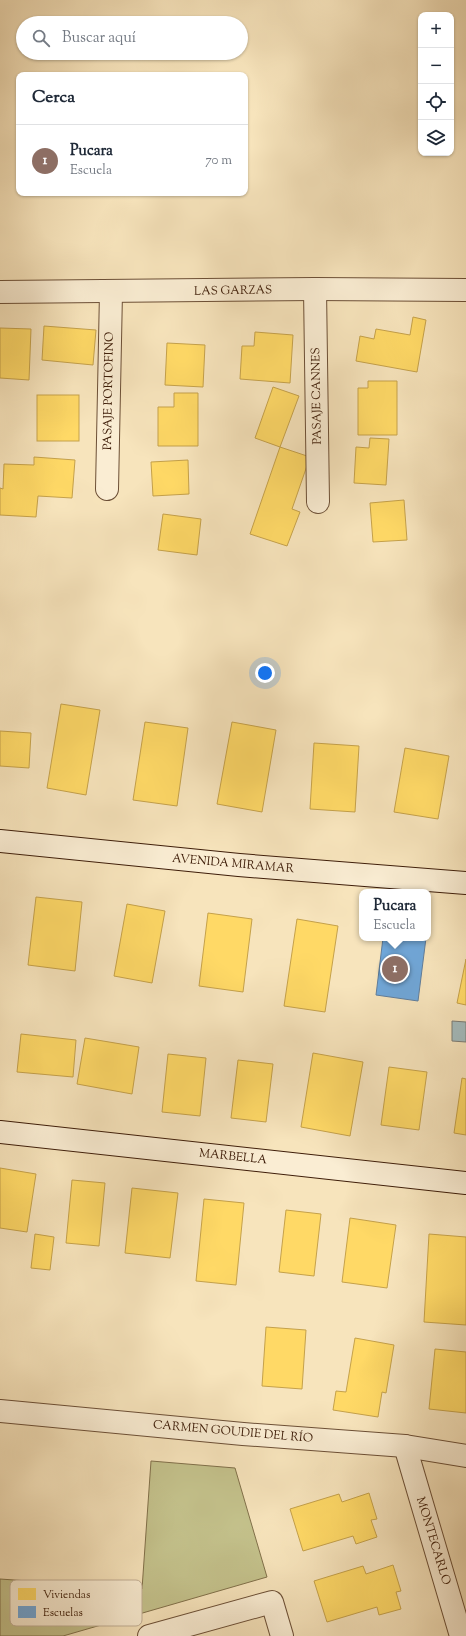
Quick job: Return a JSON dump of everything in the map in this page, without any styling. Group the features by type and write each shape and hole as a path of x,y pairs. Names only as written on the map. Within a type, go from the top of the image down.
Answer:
{"street":[{"name":"LAS GARZAS","path":"0,292 315,289 466,290"},
{"name":"PASAJE CANNES","path":"315,289 318,502"},
{"name":"PASAJE PORTOFINO","path":"107,489 111,292"},
{"name":"AVENIDA MIRAMAR","path":"0,841 239,865 466,882"},
{"name":"MARBELLA","path":"0,1132 466,1183"},
{"name":"CARMEN GOUDIE DEL RÍO","path":"0,1411 243,1434 405,1446 466,1456"},
{"name":"MONTECARLO","path":"405,1446 461,1636"},
{"path":"150,1636 272,1602 282,1636"}],"shaded area":[{"path":"151,1461 235,1468 267,1577 142,1613 142,1589"},
{"path":"0,1579 14,1580 10,1580 10,1626 98,1626 63,1636 0,1636"}],"water":[{"path":"452,1021 466,1022 466,1042 452,1041"}],"building: Viviendas":[{"path":"413,317 426,320 417,372 356,361 360,336 374,339 376,329 410,335"},
{"path":"44,326 96,330 93,365 42,360"},
{"path":"0,328 31,329 29,380 0,378"},
{"path":"255,332 293,335 290,383 240,379 242,346 254,346"},
{"path":"167,343 205,345 203,387 165,385"},
{"path":"368,381 397,381 397,435 358,435 358,388 368,388"},
{"path":"273,387 299,396 280,447 255,438"},
{"path":"174,393 198,393 198,446 158,446 158,407 174,407"},
{"path":"37,395 79,395 79,441 37,441"},
{"path":"370,438 389,439 386,485 354,483 356,447 369,448"},
{"path":"280,447 310,457 292,509 300,512 287,546 250,534"},
{"path":"34,457 75,460 72,498 38,496 36,517 0,515 0,488 3,489 4,464 34,465"},
{"path":"188,460 189,494 153,496 151,462"},
{"path":"404,500 407,540 373,542 370,503"},
{"path":"163,514 201,519 197,555 158,550"},
{"path":"61,704 100,710 86,795 47,788"},
{"path":"145,722 188,728 177,806 133,800"},
{"path":"232,722 276,730 262,812 217,804"},
{"path":"0,731 31,733 29,768 0,766"},
{"path":"314,743 359,746 355,812 310,809"},
{"path":"405,748 449,756 438,819 394,812"},
{"path":"36,897 82,902 75,971 28,965"},
{"path":"127,904 165,911 152,983 114,976"},
{"path":"208,913 252,919 243,992 199,986"},
{"path":"297,919 338,926 325,1012 284,1006"},
{"path":"466,959 466,1005 457,1003"},
{"path":"21,1034 76,1040 73,1077 17,1072"},
{"path":"85,1038 139,1047 132,1094 77,1084"},
{"path":"313,1053 363,1062 350,1136 301,1127"},
{"path":"168,1054 206,1058 200,1116 162,1112"},
{"path":"238,1060 273,1064 266,1122 231,1118"},
{"path":"389,1067 427,1072 419,1130 381,1125"},
{"path":"462,1078 466,1079 466,1135 454,1133"},
{"path":"0,1168 36,1174 27,1232 0,1228"},
{"path":"72,1180 105,1183 99,1246 66,1243"},
{"path":"132,1188 178,1193 170,1258 125,1253"},
{"path":"204,1199 244,1203 236,1285 196,1281"},
{"path":"286,1210 321,1214 314,1276 279,1272"},
{"path":"350,1218 396,1225 387,1288 342,1282"},
{"path":"35,1234 54,1237 50,1270 31,1268"},
{"path":"429,1234 466,1237 466,1325 424,1322"},
{"path":"266,1327 306,1330 302,1389 262,1386"},
{"path":"355,1338 394,1345 386,1393 382,1392 378,1417 333,1410 336,1391 346,1392"},
{"path":"435,1349 466,1352 466,1413 429,1409"},
{"path":"369,1493 377,1519 371,1520 377,1537 356,1544 353,1536 303,1551 290,1509 339,1494 342,1502"},
{"path":"393,1565 401,1591 396,1592 401,1609 379,1615 377,1607 327,1622 314,1581 363,1566 366,1574"}],"building: Escuelas":[{"path":"383,941 426,941 418,1001 376,995"}],"place":[{"name":"Pucara","path":"395,969"}]}
